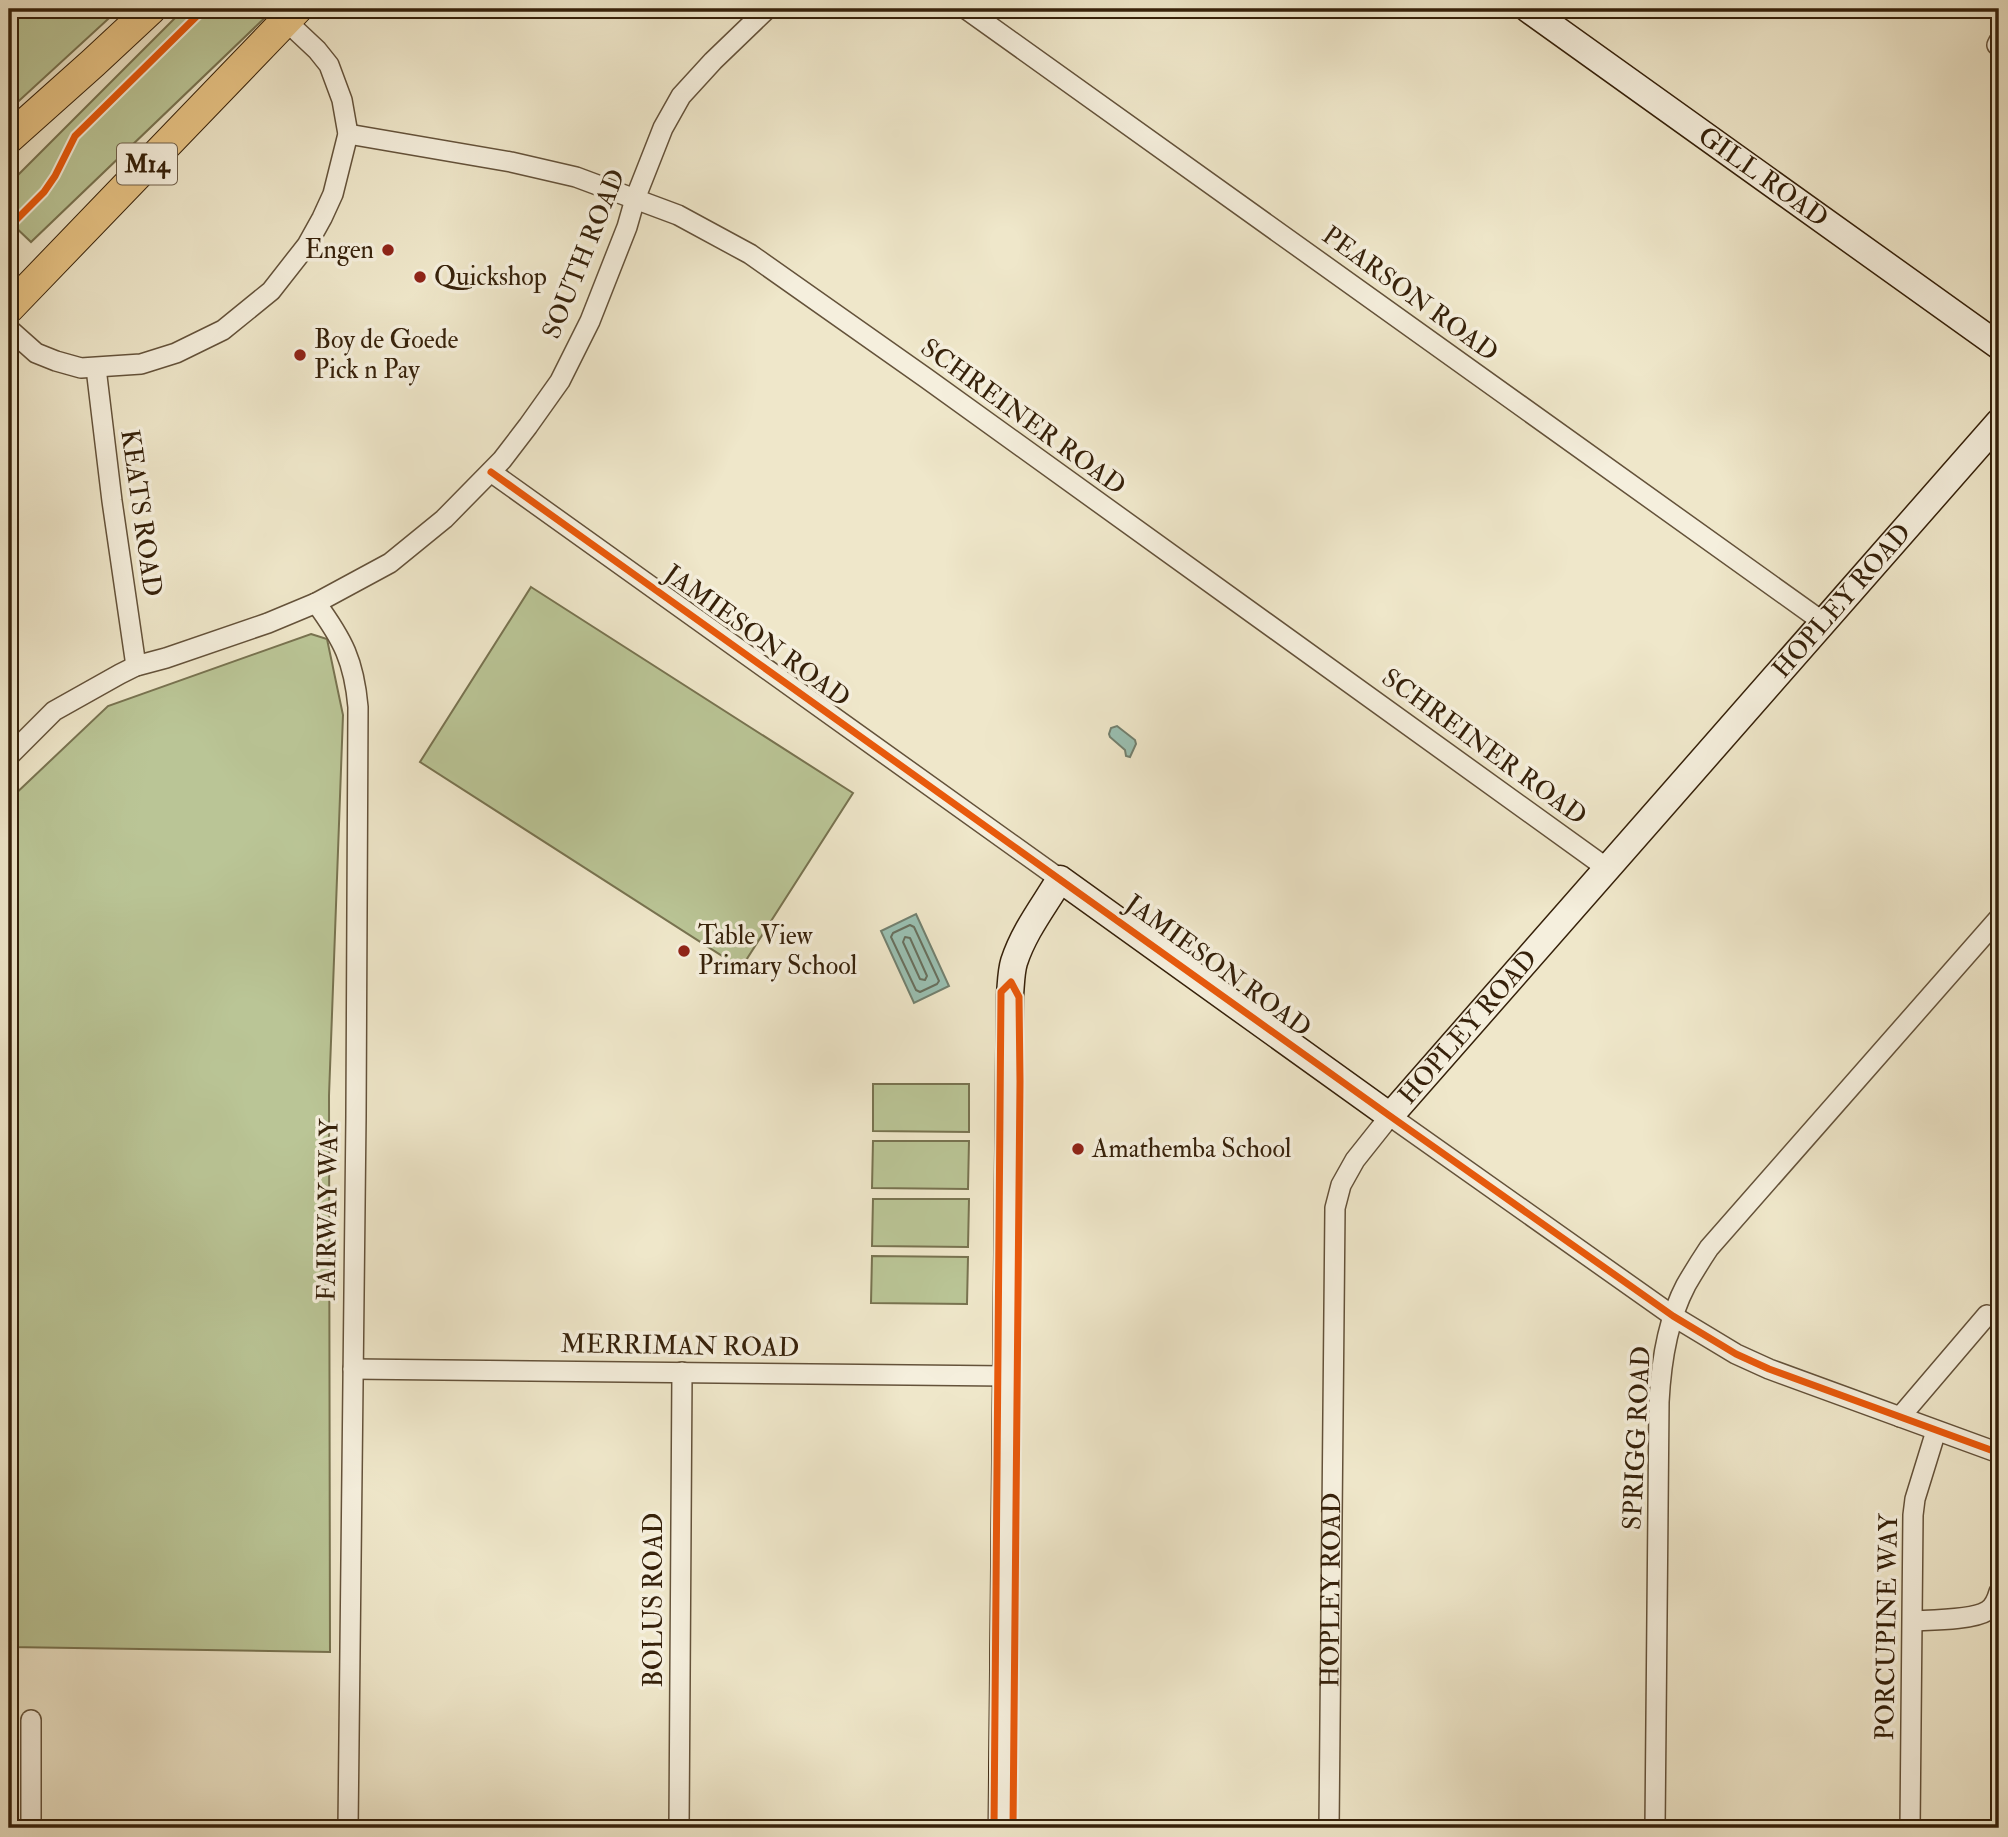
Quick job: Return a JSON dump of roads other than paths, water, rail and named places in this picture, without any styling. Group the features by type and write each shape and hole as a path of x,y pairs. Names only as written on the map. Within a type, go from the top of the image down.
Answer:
{"main road":[{"path":"9,138 150,9"},
{"name":"M14","path":"9,308 291,14"}],"street":[{"name":"SOUTH ROAD","path":"9,756 54,711 136,666 268,623 316,603 390,563 444,519 491,472 528,426 559,381 590,321 663,128 681,96 767,9"},
{"name":"PEARSON ROAD","path":"966,9 1823,622"},
{"name":"GILL ROAD","path":"1528,9 1999,346"},
{"path":"9,329 36,353 81,368 141,364 176,353 223,330 271,291 307,245 322,218 333,194 348,134 342,100 329,65 291,14"},
{"name":"SCHREINER ROAD","path":"348,134 511,162 576,177 678,215 750,254 1608,869"},
{"name":"KEATS ROAD","path":"96,368 136,666"},
{"name":"HOPLEY ROAD","path":"1329,1828 1335,1208 1341,1185 1354,1160 1390,1116 1999,422"},
{"name":"JAMIESON ROAD","path":"491,472 1673,1316 1736,1354 1769,1369 1999,1453"},
{"name":"FAIRWAY WAY","path":"316,603 337,631 347,651 356,680 358,707 358,952 348,1828"},
{"path":"1002,1828 1010,995 1013,964 1021,943 1060,879"},
{"name":"SPRIGG ROAD","path":"1656,1828 1659,1402 1660,1378 1673,1316 1686,1285 1709,1248 1999,918"},
{"path":"1900,1418 1987,1315"},
{"name":"MERRIMAN ROAD","path":"353,1369 1006,1376"},
{"name":"BOLUS ROAD","path":"679,1828 682,1372"},
{"name":"PORCUPINE WAY","path":"1910,1828 1915,1499 1944,1434"},
{"path":"1913,1621 1978,1615 1989,1610 1997,1600 1999,1592"},
{"path":"30,1828 31,1720"}],"water":[{"path":"1117,726 1135,740 1130,757 1126,756 1125,750 1110,737 1111,728"},
{"path":"916,914 949,986 914,1003 881,931"}],"place":[{"name":"Engen","path":"388,250"},
{"name":"Quickshop","path":"420,277"},
{"name":"Boy de Goede Pick n Pay","path":"300,355"},
{"name":"Table View Primary School","path":"684,951"},
{"name":"Amathemba School","path":"1078,1149"}]}
